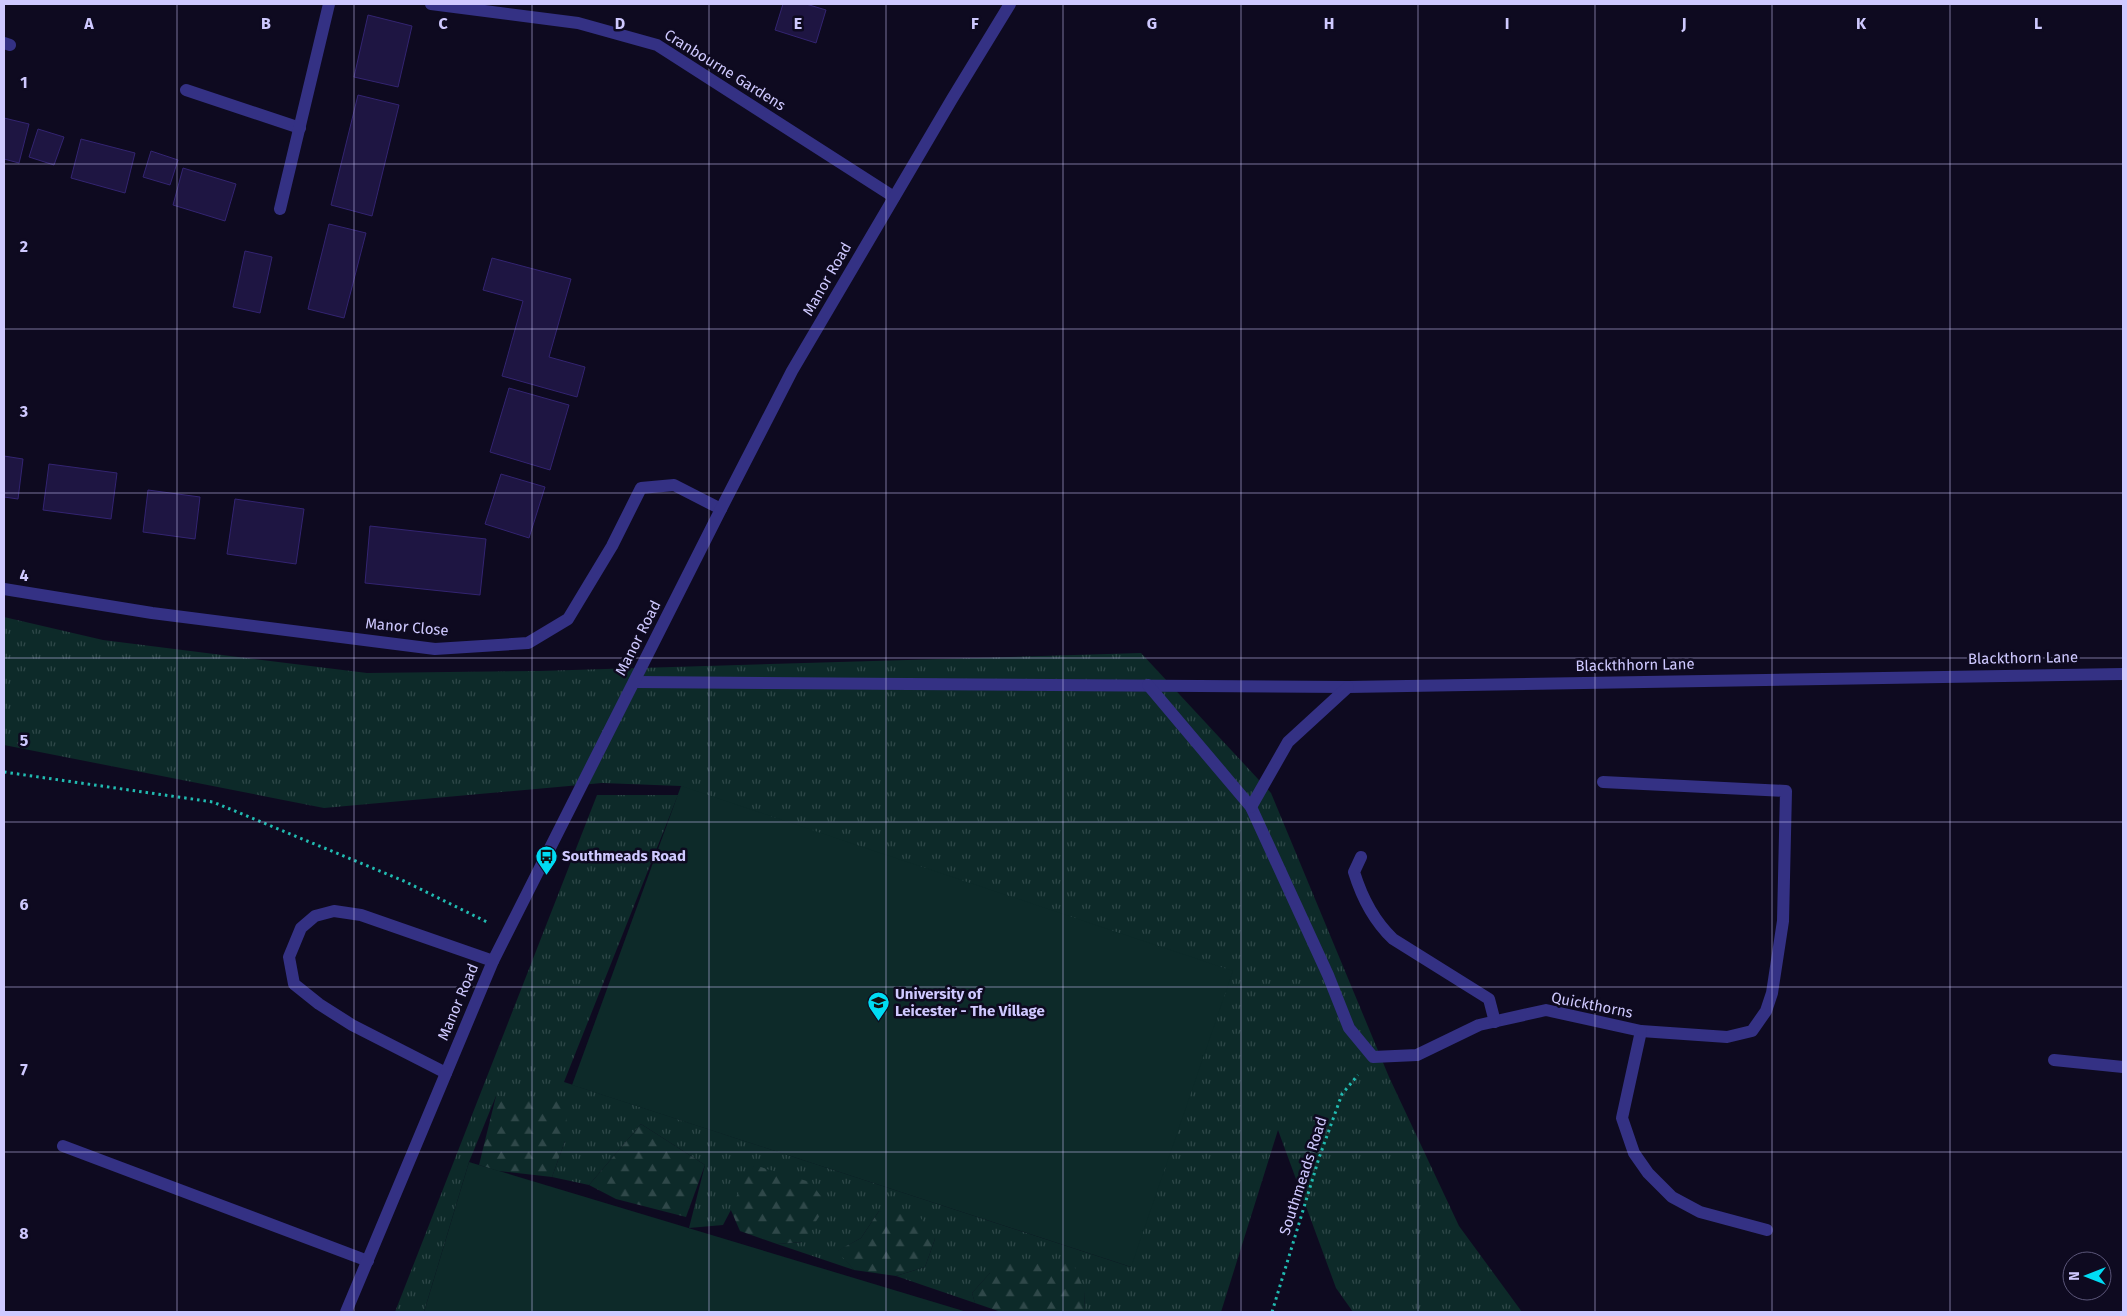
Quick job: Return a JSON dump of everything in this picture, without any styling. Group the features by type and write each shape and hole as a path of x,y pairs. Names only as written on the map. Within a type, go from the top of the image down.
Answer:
{"street":[{"path":"280,208 329,4"},
{"name":"Cranbourne Gardens","path":"431,4 578,23 657,45 894,197"},
{"name":"Manor Road","path":"346,1312 493,960 634,682 792,371 1010,4"},
{"path":"186,90 300,128"},
{"name":"Manor Close","path":"4,589 152,613 434,649 528,643 568,619 612,546 641,488 674,485 722,510"},
{"name":"Blackthorn Lane","path":"1924,676 2123,674"},
{"name":"Blackthhorn Lane","path":"634,682 1348,687 1924,676"},
{"path":"1148,685 1251,807 1328,975 1349,1028 1373,1057"},
{"path":"1251,807 1288,742 1348,687"},
{"name":"Quickthorns","path":"1373,1057 1417,1055 1479,1025 1546,1010 1641,1032 1727,1037 1752,1031 1766,1011 1772,993 1783,921 1786,791 1603,782"},
{"path":"1361,857 1354,872 1370,910 1382,929 1393,939 1489,999 1495,1022"},
{"path":"446,1073 352,1025 319,1004 294,984 288,957 301,928 315,916 334,911 361,914 493,960"},
{"path":"1641,1032 1622,1118 1634,1152 1648,1173 1672,1197 1700,1212 1767,1230"},
{"path":"2054,1060 2123,1067"},
{"path":"63,1146 368,1261"}],"path":[{"path":"4,772 213,802 404,881 508,932"},
{"name":"Southmeads Road","path":"1272,1312 1319,1158 1342,1094 1373,1057"}],"green space":[{"path":"4,617 103,640 367,673 539,671 1141,653 1271,793 1389,1077 1459,1226 1522,1312 1353,1312 1336,1288 1278,1130 1221,1312 1084,1312 1085,1292 990,1273 972,1293 975,1303 896,1276 925,1267 935,1239 879,1211 861,1238 838,1251 854,1270 777,1244 803,1242 754,1166 723,1225 689,1228 705,1165 641,1124 589,1185 552,1177 565,1141 496,1096 469,1162 424,1312 395,1312 597,795 678,795 564,1082 1131,1267 681,786 602,783 324,808 4,745"},
{"path":"681,786 1233,971 1131,1267 572,1085"},
{"path":"496,1096 568,1102 565,1141 552,1177 498,1171 479,1165"},
{"path":"641,1124 705,1165 686,1217 616,1199 589,1185"},
{"path":"469,1162 967,1312 424,1312"},
{"path":"754,1165 810,1182 827,1204 803,1242 777,1244 740,1231 730,1208"},
{"path":"879,1211 920,1217 935,1239 925,1267 896,1276 854,1270 837,1251 861,1238"},
{"path":"1012,1259 1073,1263 1085,1292 1084,1312 1001,1312 975,1303 972,1293 997,1265"}],"building":[{"path":"783,4 806,4 826,10 816,43 775,30"},
{"path":"368,15 412,26 398,87 354,77"},
{"path":"358,95 399,105 372,216 331,205"},
{"path":"4,118 29,124 19,163 4,159"},
{"path":"38,129 64,137 54,165 29,157"},
{"path":"81,139 135,153 125,193 71,178"},
{"path":"151,151 178,160 170,185 143,177"},
{"path":"183,168 236,184 225,221 173,205"},
{"path":"329,224 366,233 344,318 308,309"},
{"path":"245,251 272,257 260,313 233,307"},
{"path":"492,258 571,279 549,357 585,367 577,397 502,376 523,301 483,290"},
{"path":"509,388 569,405 550,470 490,452"},
{"path":"4,456 23,459 18,499 4,497"},
{"path":"49,464 117,473 111,519 43,510"},
{"path":"501,474 545,487 529,538 485,524"},
{"path":"148,490 200,497 195,539 143,532"},
{"path":"235,499 304,509 296,564 227,554"},
{"path":"370,526 486,539 480,595 365,583"}],"place":[{"name":"Southmeads Road","path":"546,875"},
{"name":"University of Leicester - The Village","path":"879,1022"}]}
